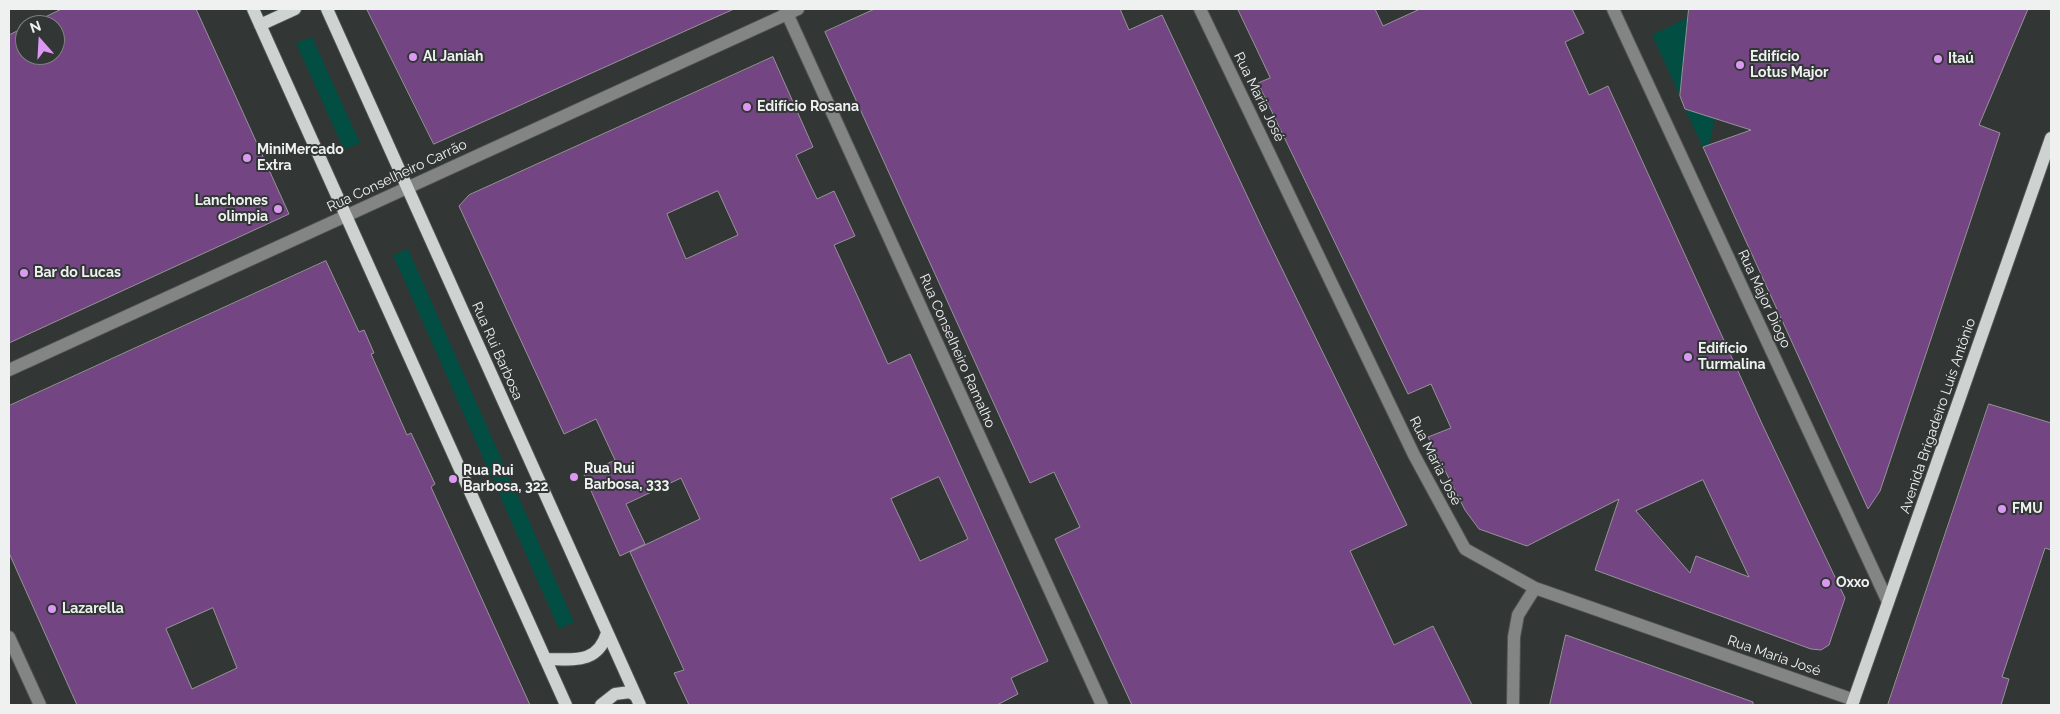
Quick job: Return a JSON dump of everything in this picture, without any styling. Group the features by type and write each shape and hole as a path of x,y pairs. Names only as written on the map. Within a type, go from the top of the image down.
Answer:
{"main road":[{"path":"253,9 566,705"},
{"path":"260,25 295,9"},
{"name":"Rua Rui Barbosa","path":"327,9 638,701"},
{"name":"Avenida Brigadeiro Luís Antônio","path":"1853,703 2051,138"},
{"path":"545,659 585,658 596,653 603,646 607,633"},
{"path":"602,705 615,694 630,692 638,701"}],"street":[{"name":"Rua Maria José","path":"1200,9 1442,509 1465,549 1536,588 1853,703"},
{"name":"Rua Major Diogo","path":"1612,9 1888,602"},
{"name":"Rua Conselheiro Carrão","path":"9,370 790,10"},
{"name":"Rua Conselheiro Ramalho","path":"790,10 1102,705"},
{"path":"1514,705 1514,637 1518,616 1536,588"},
{"path":"9,637 40,705"}],"green space":[{"path":"1699,12 1686,41 1680,96 1652,35"},
{"path":"312,37 360,143 344,150 296,43"},
{"path":"1685,109 1715,118 1709,145 1703,147"},
{"path":"408,249 574,622 559,629 393,255"}],"building":[{"path":"62,9 196,9 289,214 9,343 9,35 15,32 15,65 65,65 65,15 50,15"},
{"path":"367,9 734,9 434,144"},
{"path":"875,9 1120,9 1129,30 1162,15 1265,234 1407,525 1350,551 1394,645 1433,626 1472,705 1132,705 1055,539 1080,527 1054,472 1030,483 825,32"},
{"path":"1238,9 1375,9 1383,26 1420,9 1572,9 1584,33 1565,42 1589,95 1608,86 1763,426 1845,598 1829,645 1821,650 1811,649 1595,570 1619,499 1527,546 1479,529 1465,510 1428,437 1451,428 1431,384 1408,394 1258,83 1270,78","holes":["1703,480 1749,577 1696,556 1690,573 1636,511"]},
{"path":"1689,9 2028,9 1979,125 2000,133 1880,491 1868,509 1703,147 1751,130 1685,109 1680,96"},
{"path":"773,57 813,147 796,155 817,199 834,191 855,236 834,245 888,364 910,354 1048,661 1011,678 1018,694 997,705 689,705 674,673 684,670 630,552 700,519 681,478 626,504 645,544 620,556 584,475 615,460 596,419 564,434 459,206 469,195","holes":["718,191 738,235 686,259 667,214","939,477 968,539 920,561 891,499"]},
{"path":"326,261 359,332 364,330 374,353 371,354 407,435 411,433 435,484 431,487 530,705 77,705 9,553 9,406","holes":["213,608 237,668 192,689 166,629"]},
{"name":"FMU","path":"1989,404 2051,423 2051,550 2045,548 2002,677 2009,679 2001,705 1888,705"},
{"path":"1566,635 1753,702 1753,705 1550,705"}],"place":[{"name":"Al Janiah","path":"413,57"},
{"name":"Itaú","path":"1938,59"},
{"name":"Edifício Lotus Major","path":"1740,65"},
{"name":"Edifício Rosana","path":"747,107"},
{"name":"MiniMercado Extra","path":"247,158"},
{"name":"Lanchones olimpia","path":"278,209"},
{"name":"Bar do Lucas","path":"24,273"},
{"name":"Edifício Turmalina","path":"1688,357"},
{"name":"Rua Rui Barbosa, 333","path":"574,477"},
{"name":"Rua Rui Barbosa, 322","path":"453,479"},
{"name":"FMU","path":"2002,509"},
{"name":"Oxxo","path":"1826,583"},
{"name":"Lazarella","path":"52,609"}]}
